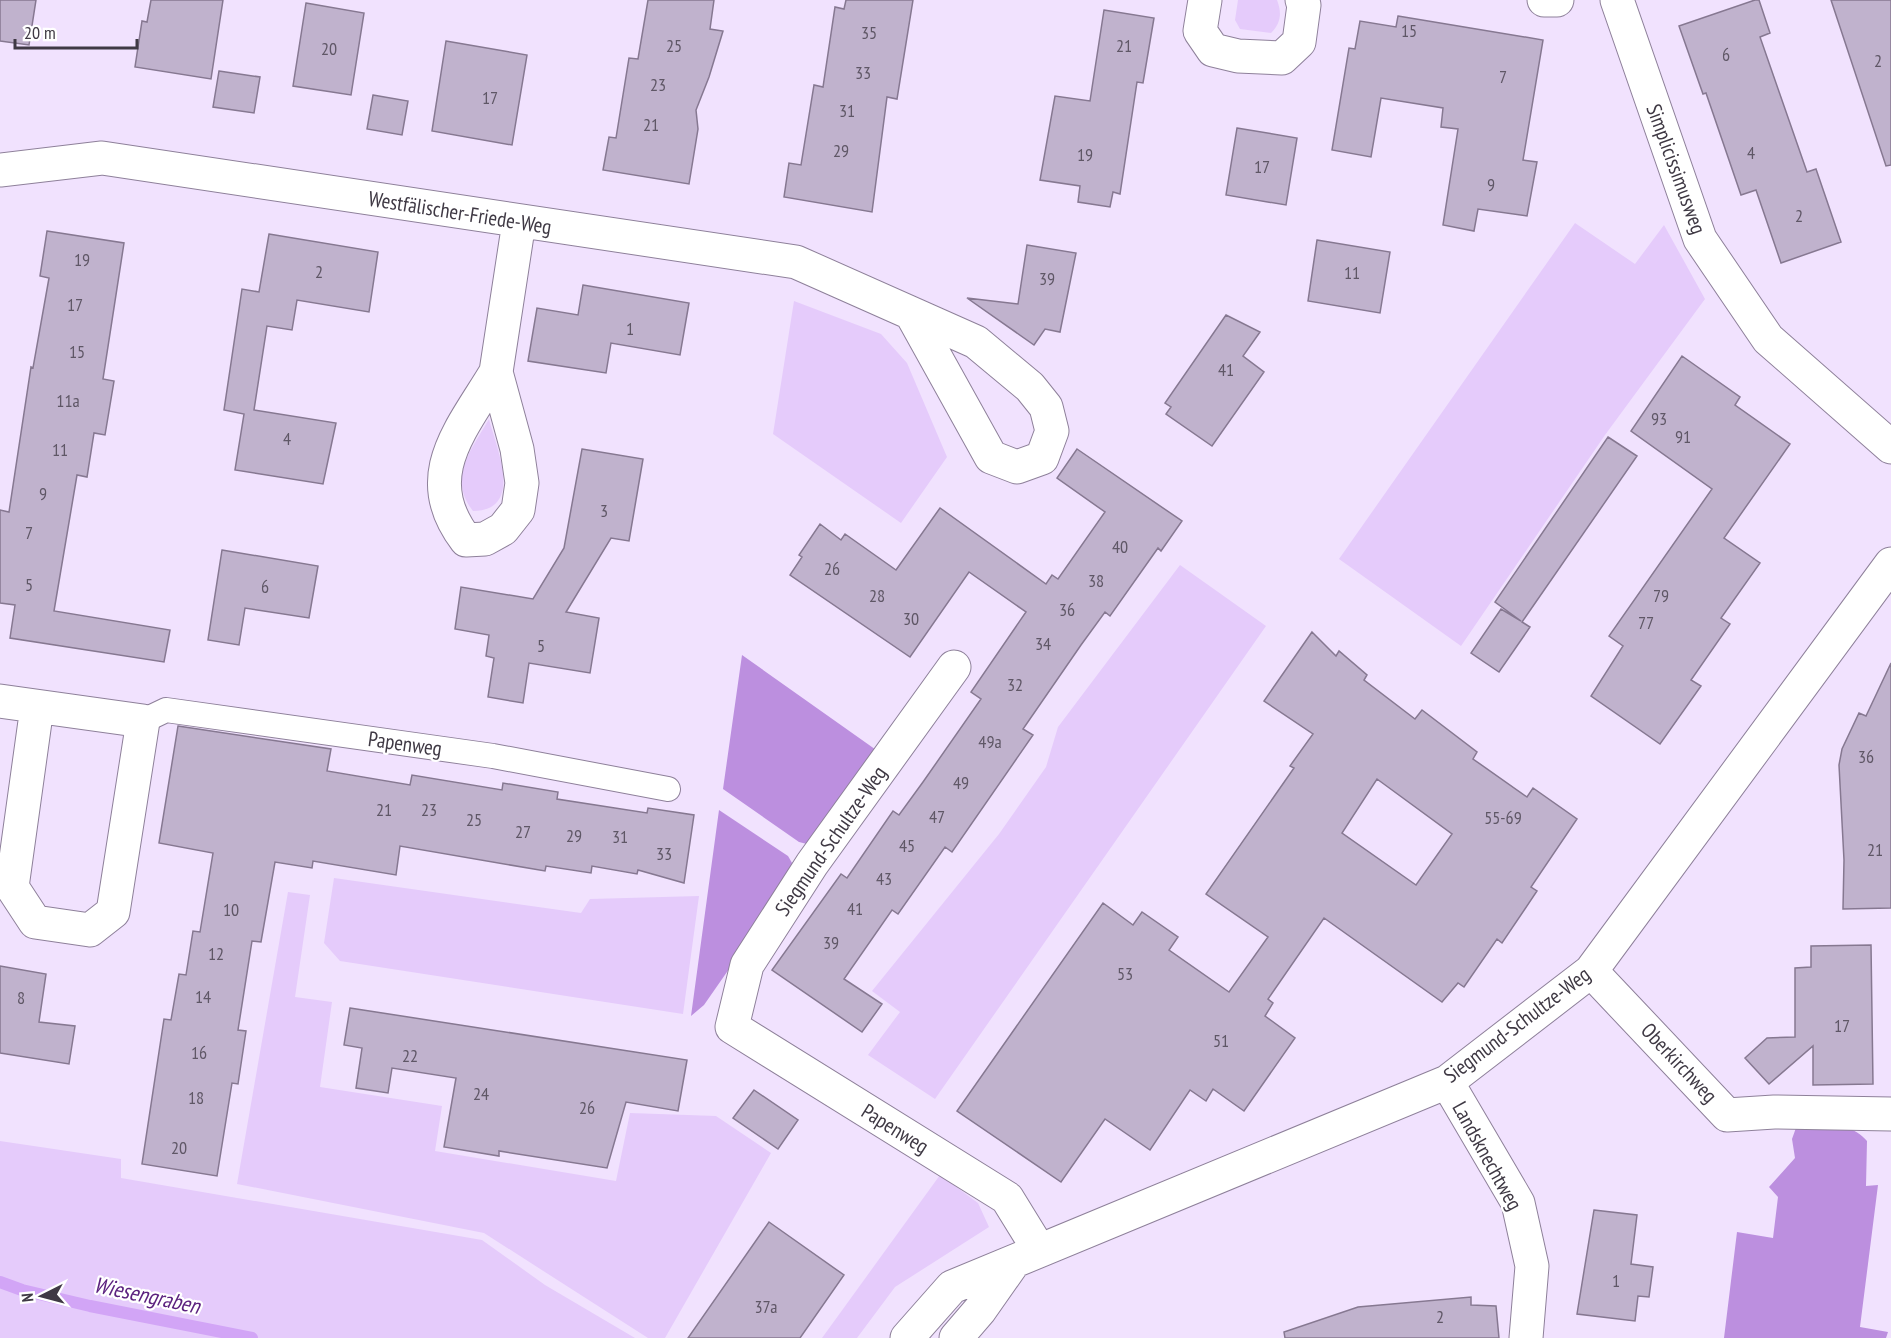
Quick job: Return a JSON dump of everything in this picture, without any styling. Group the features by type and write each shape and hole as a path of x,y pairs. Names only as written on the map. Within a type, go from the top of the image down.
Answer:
{"street":[{"path":"1205,0 1200,31 1212,50 1238,56 1282,58 1299,42 1304,5 1302,0"},
{"path":"1544,0 1557,0"},
{"name":"Simplicissimusweg","path":"1617,0 1700,238 1768,339 1891,447"},
{"name":"Westfälischer-Friede-Weg","path":"0,170 102,158 796,262 911,313 976,342 1030,387 1046,407 1052,432 1042,458 1017,467 990,457 911,313"},
{"path":"496,372 519,222"},
{"name":"Siegmund-Schultze-Weg","path":"907,1338 952,1287 1447,1082 1591,971 1891,564"},
{"name":"Siegmund-Schultze-Weg","path":"732,1027 747,964 806,874 954,667"},
{"name":"Papenweg","path":"0,701 143,721"},
{"path":"37,707 12,887 35,922 90,930 113,912 143,721"},
{"name":"Oberkirchweg","path":"1591,971 1727,1115 1774,1112 1891,1114"},
{"name":"Papenweg","path":"732,1027 1007,1198 1026,1256"},
{"name":"Landsknechtweg","path":"1447,1082 1518,1203 1532,1266 1526,1338"},
{"path":"956,1338 1026,1256"}],"lane":[{"name":"Papenweg","path":"143,721 166,710 493,756 668,789"}],"shaded area":[{"path":"1238,0 1277,0 1280,18 1271,33 1240,29 1235,20"},
{"path":"1575,223 1635,264 1664,225 1705,299 1605,435 1461,646 1339,559"},
{"path":"794,301 881,334 907,363 947,457 901,523 773,434"},
{"path":"489,419 501,460 503,489 498,500 489,508 473,511 462,487 462,475 470,453"},
{"path":"1180,565 1266,626 935,1099 868,1055 900,1012 872,991 999,834 1046,767 1058,727"},
{"path":"742,655 879,752 811,845 799,842 723,789"},
{"path":"719,810 788,856 795,868 791,880 704,1005 691,1016"},
{"path":"334,878 581,913 590,899 699,896 683,1014 340,961 324,943"},
{"path":"288,892 310,895 295,997 332,1002 320,1087 442,1106 435,1151 616,1181 630,1113 716,1116 771,1153 665,1338 648,1338 484,1233 237,1184"},
{"path":"1797,1125 1844,1127 1860,1134 1867,1141 1866,1186 1878,1185 1860,1327 1888,1332 1886,1338 1724,1338 1737,1232 1773,1238 1778,1197 1769,1187 1795,1158 1792,1139"},
{"path":"0,1141 121,1159 121,1178 482,1240 545,1285 635,1338 0,1338"},
{"path":"940,1175 978,1203 989,1227 895,1287 857,1338 822,1338"}],"building":[{"path":"0,0 36,0 29,45 0,41"},
{"path":"151,0 223,0 211,79 135,67 142,21 147,22"},
{"path":"648,0 714,0 710,29 723,31 696,110 698,129 689,184 603,170 609,137 616,138 629,58 638,59"},
{"path":"846,0 913,0 897,99 887,97 872,212 784,197 789,163 801,165 814,85 823,87 835,7 844,9"},
{"path":"1759,0 1770,33 1760,37 1807,172 1816,169 1841,242 1781,263 1756,190 1741,195 1706,93 1703,94 1679,26"},
{"path":"1831,0 1891,0 1891,165 1886,166"},
{"path":"306,3 364,13 351,95 293,86"},
{"path":"1104,10 1154,18 1143,83 1137,82 1120,194 1113,192 1110,207 1078,202 1080,186 1040,180 1055,96 1090,101"},
{"path":"1398,16 1543,40 1523,160 1537,162 1527,216 1478,209 1474,231 1443,225 1458,129 1441,127 1443,108 1381,98 1371,157 1332,150 1349,48 1355,49 1360,21 1396,27"},
{"path":"446,41 527,55 512,145 432,131"},
{"path":"219,71 260,77 254,113 213,107"},
{"path":"373,95 408,101 402,135 367,129"},
{"path":"1237,128 1297,138 1286,205 1226,195"},
{"path":"47,231 124,243 103,379 114,381 105,435 94,433 87,477 77,475 54,611 170,630 164,662 10,638 15,605 0,603 0,510 9,512 31,367 33,368 49,278 40,276"},
{"path":"269,234 378,252 369,312 297,300 292,330 267,326 254,410 336,423 323,484 235,470 244,414 224,410 242,289 259,292"},
{"path":"1317,240 1390,252 1380,313 1308,301"},
{"path":"1027,245 1076,253 1060,332 1045,329 1034,345 967,298 1018,304"},
{"path":"583,285 689,303 680,355 611,343 606,373 528,361 537,308 578,315"},
{"path":"1226,315 1260,332 1243,356 1264,372 1212,446 1166,414 1171,407 1165,403"},
{"path":"1682,356 1740,397 1735,405 1790,444 1724,538 1760,563 1721,618 1730,624 1691,680 1701,686 1660,744 1591,696 1623,646 1609,636 1712,489 1631,431"},
{"path":"1608,437 1637,456 1522,622 1530,627 1499,672 1471,653 1501,609 1521,621 1495,602"},
{"path":"582,449 643,459 629,541 611,538 566,612 599,618 590,673 529,663 523,703 488,697 494,658 486,656 489,635 455,629 461,587 533,599 564,548"},
{"path":"1077,449 1182,521 1161,551 1158,548 1110,616 1105,612 1081,645 1023,729 1033,735 952,852 945,847 898,914 892,910 844,979 882,1004 862,1032 772,970 841,874 847,878 893,811 899,815 923,782 981,699 971,692 1026,612 969,572 910,657 790,575 802,557 799,555 820,524 841,540 845,534 896,570 940,508 1046,584 1052,575 1058,579 1105,512 1057,478"},
{"path":"222,550 318,566 309,618 245,608 239,645 208,640"},
{"path":"1312,632 1336,656 1339,651 1367,675 1364,680 1415,719 1422,710 1477,752 1473,759 1527,797 1533,788 1577,819 1531,887 1537,891 1502,943 1497,939 1464,987 1458,983 1442,1002 1324,918 1268,999 1273,1003 1265,1016 1295,1038 1244,1111 1213,1089 1206,1101 1190,1090 1150,1150 1105,1119 1061,1182 957,1111 1103,903 1133,925 1142,912 1178,937 1169,950 1229,992 1268,937 1206,894 1294,768 1290,766 1313,734 1264,701","holes":["1377,779 1452,834 1416,885 1342,833"]},
{"path":"1891,663 1891,908 1843,909 1844,860 1839,765 1842,749 1859,713 1866,716"},
{"path":"178,726 331,749 327,771 410,785 412,775 502,790 503,783 558,792 557,799 647,813 648,808 694,815 684,883 638,870 637,874 592,866 591,873 546,866 545,871 400,846 396,875 313,861 312,868 275,862 261,942 252,941 238,1030 246,1031 238,1084 232,1083 217,1176 142,1164 164,1019 171,1020 179,974 186,975 193,931 200,932 213,853 159,843"},
{"path":"1871,945 1873,1084 1813,1085 1813,1046 1769,1084 1745,1058 1767,1038 1795,1037 1795,968 1811,967 1811,946"},
{"path":"0,966 46,974 39,1022 75,1026 69,1064 0,1053"},
{"path":"350,1008 687,1060 678,1111 626,1102 607,1168 499,1151 499,1156 444,1147 456,1078 392,1068 388,1093 356,1088 362,1048 344,1045"},
{"path":"754,1090 798,1120 778,1149 733,1118"},
{"path":"1594,1210 1637,1215 1631,1264 1653,1267 1649,1297 1638,1296 1635,1321 1577,1314"},
{"path":"769,1222 844,1275 800,1338 688,1338"},
{"path":"1471,1297 1471,1305 1496,1306 1499,1338 1285,1338 1284,1332 1358,1307"}],"waterway":[{"name":"Wiesengraben","path":"0,1282 22,1290 90,1306 252,1338"}]}
